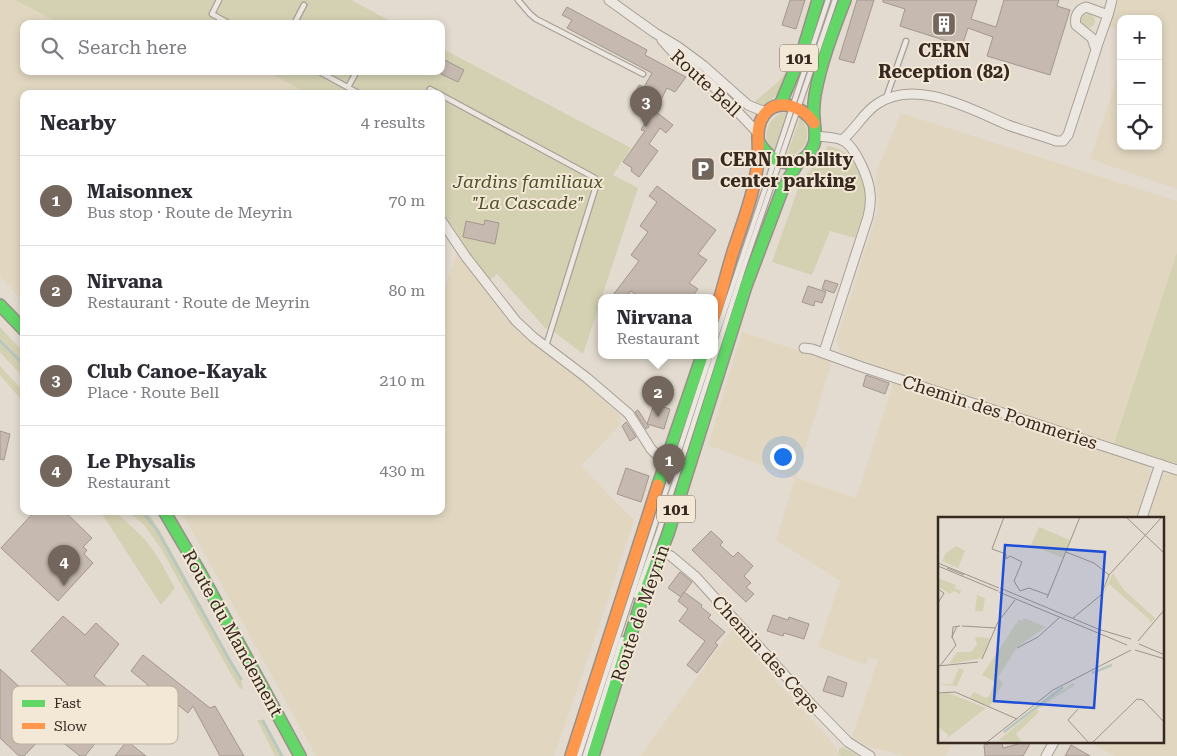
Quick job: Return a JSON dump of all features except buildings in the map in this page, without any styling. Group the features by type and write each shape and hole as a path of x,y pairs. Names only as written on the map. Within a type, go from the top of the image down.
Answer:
{"main road":[{"name":"101","path":"780,105 803,50 818,0"},
{"name":"101","path":"816,136 814,123 816,92 841,6 845,0"},
{"path":"718,304 752,193 758,163 760,121 767,112 780,105 796,106 808,113 814,123"},
{"path":"758,136 765,154 777,162 799,161"},
{"name":"Route de Meyrin","path":"592,756 642,599 662,552 746,286 783,188 792,170 813,148 816,136"},
{"path":"0,304 20,326"},
{"name":"Route de Meyrin","path":"571,756 701,359"},
{"name":"Route du Mandement","path":"166,515 201,574 300,756"}],"street":[{"name":"Route Bell","path":"609,0 655,33 683,50 748,105 767,112"},
{"path":"842,140 849,135 868,111 886,98 913,93 928,95 996,118 1007,124 1063,141 1068,135 1112,0"},
{"path":"1096,50 1092,38 1076,25 1076,16 1078,12 1086,8 1108,15"},
{"name":"Route Bell","path":"655,33 672,51 713,86 751,124 758,136"},
{"path":"816,136 842,140 853,151 866,178 870,194 870,208 824,352"},
{"path":"445,226 466,257 511,315 533,337 588,378 629,414 651,449 656,454 667,458"},
{"name":"Chemin des Pommeries","path":"804,348 824,352 862,367 1177,470"},
{"path":"1142,517 1160,464"},
{"name":"Chemin des Ceps","path":"662,552 671,556 696,577 810,703 848,742 870,756"},
{"path":"1046,756 1053,744"}],"lane":[{"path":"219,0 212,14 223,20"},
{"path":"518,0 533,17 643,74"},
{"path":"796,106 828,0"},
{"path":"718,331 835,0"},
{"path":"296,20 304,5"},
{"path":"886,98 906,41"},
{"path":"326,75 353,90"},
{"path":"348,87 355,75"},
{"path":"445,97 594,178 597,183 546,346"},
{"path":"718,347 777,162"},
{"path":"579,756 709,359"},
{"path":"585,756 714,359"}],"shaded area":[{"path":"0,0 15,0 53,20 20,20 20,75 273,75 302,90 20,90 20,298 0,276"},
{"path":"1118,0 1177,0 1177,189 1090,159 1117,78 1117,150 1162,150 1162,15 1117,15 1117,30 1109,27"},
{"path":"901,113 1177,201 1177,252 1114,444 852,359 839,350 836,341 878,210 876,178 878,168"},
{"path":"457,252 497,304 525,336 585,382 619,414 620,425 581,466 634,520 554,756 316,756 183,515 445,515 445,287"},
{"path":"742,332 832,361 796,478 856,498 894,381 1143,462 1149,467 1151,472 1136,517 938,517 938,744 954,744 945,756 904,756 867,746 852,737 878,660 869,657 866,665 818,647 840,581 776,540 795,478 708,445"},
{"path":"1165,473 1177,475 1177,756 1115,756 1093,744 1164,744 1164,517 1147,517 1162,476"},
{"path":"733,628 777,682 825,734 841,756 640,756"}],"green space":[{"path":"15,0 351,0 388,20 53,20"},
{"path":"1085,14 1091,14 1095,21 1091,28 1085,28 1081,24 1081,18"},
{"name":"Jardins familiaux \"La Cascade\"","path":"445,50 631,148 613,175 638,188 603,294 598,294 598,309 583,354 553,331 545,328 497,274 489,281 459,242 445,219 445,90 302,90 273,75 445,75"},
{"path":"791,65 773,99 768,103 754,102 778,82"},
{"path":"781,113 788,113 775,151 770,147 766,136 772,121"},
{"path":"800,117 806,129 806,141 800,151 787,155"},
{"path":"827,146 844,152 851,159 864,185 865,203 855,238 830,231 812,275 772,262 800,183 822,157"},
{"path":"1177,252 1177,465 1114,444"},
{"path":"0,327 20,349 20,374 0,352"},
{"path":"0,366 20,388 20,398 0,375"},
{"path":"103,515 120,515 142,537 162,564 175,588 161,605"},
{"path":"132,515 150,515 160,531 240,677 243,688 240,689 160,547 144,525"},
{"path":"257,720 262,720 265,724 283,756 275,756"},
{"path":"843,747 859,756 841,756 839,749"}],"waterway":[{"path":"0,341 20,361"},
{"path":"145,515 157,530 241,679"},
{"path":"263,721 282,756"}],"traffic: fast":[{"path":"780,105 803,50 818,0"},
{"path":"759,142 771,157 787,163 802,159 809,153 815,138 815,95 828,47 845,0"},
{"path":"593,756 642,599 668,534 746,286 783,188 799,161"},
{"path":"0,305 20,326"},
{"path":"658,485 701,359"},
{"path":"166,515 201,574 300,756"}],"traffic: slow":[{"path":"718,303 754,184 758,160 758,131 761,120 770,109 783,105 797,108 804,112 814,123"},
{"path":"571,756 658,485"}],"place":[{"name":"CERN Reception (82)","path":"944,24"},
{"name":"Club Canoe-Kayak","path":"646,127"},
{"name":"CERN mobility center parking","path":"703,169"},
{"name":"Nirvana","path":"658,417"},
{"name":"Maisonnex","path":"669,485"},
{"name":"Le Physalis","path":"64,586"}]}
